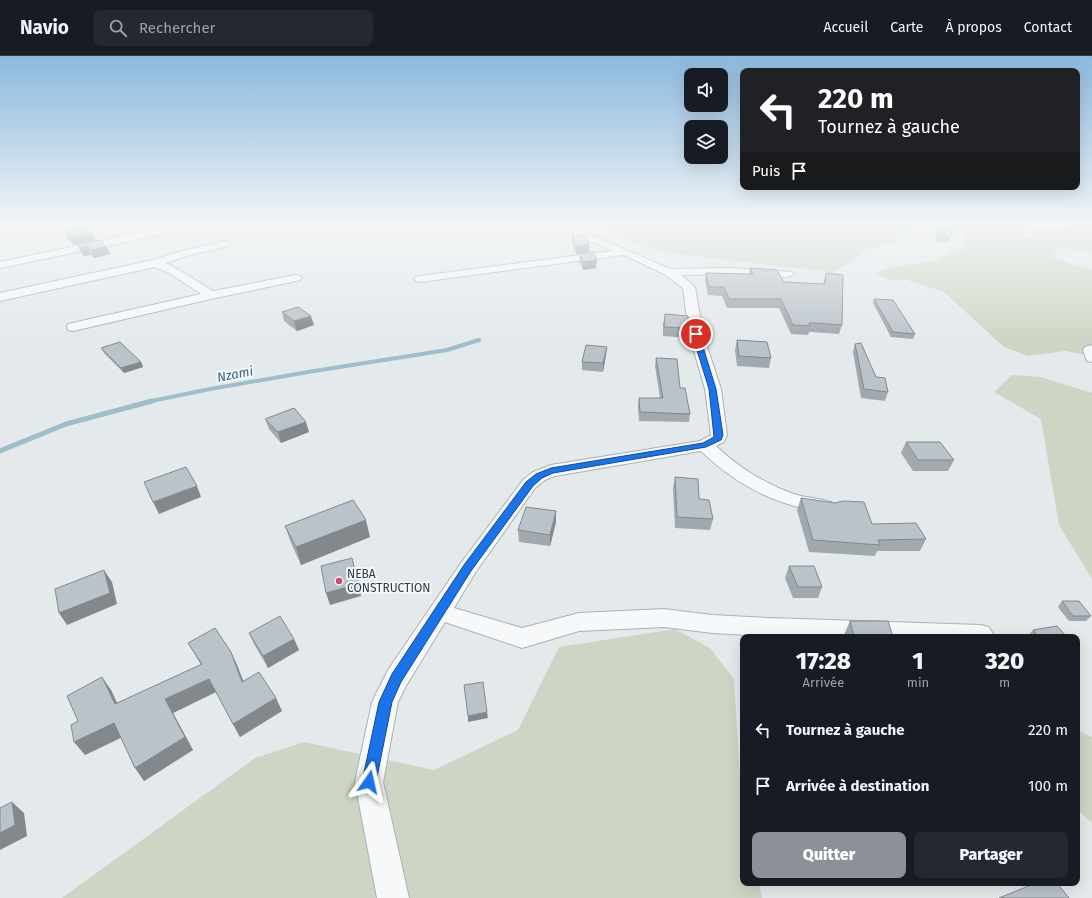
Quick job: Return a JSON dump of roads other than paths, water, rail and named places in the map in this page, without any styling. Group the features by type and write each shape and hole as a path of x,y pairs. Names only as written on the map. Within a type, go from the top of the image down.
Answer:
{"street":[{"path":"0,297 155,263"},
{"path":"157,263 175,272 211,294"},
{"path":"420,279 488,269 544,263"},
{"path":"393,898 369,782 385,702 397,678 468,568 529,484 539,476 551,471 706,445 718,438 719,435 713,389 696,334 689,288 680,279 649,263"},
{"path":"668,272 730,271 788,274"},
{"path":"73,327 211,294 296,278"},
{"path":"1092,349 1090,350 1092,358"},
{"path":"706,445 721,461 749,482 802,504 831,507"},
{"path":"440,612 522,638 579,622 664,618 712,624 768,627 981,634"}],"waterway":[{"name":"Nzami","path":"147,402 308,372 447,350 479,340"},
{"name":"Nzami","path":"0,451 66,424 152,401"}],"place":[{"name":"NEBA CONSTRUCTION","path":"339,581"}]}
